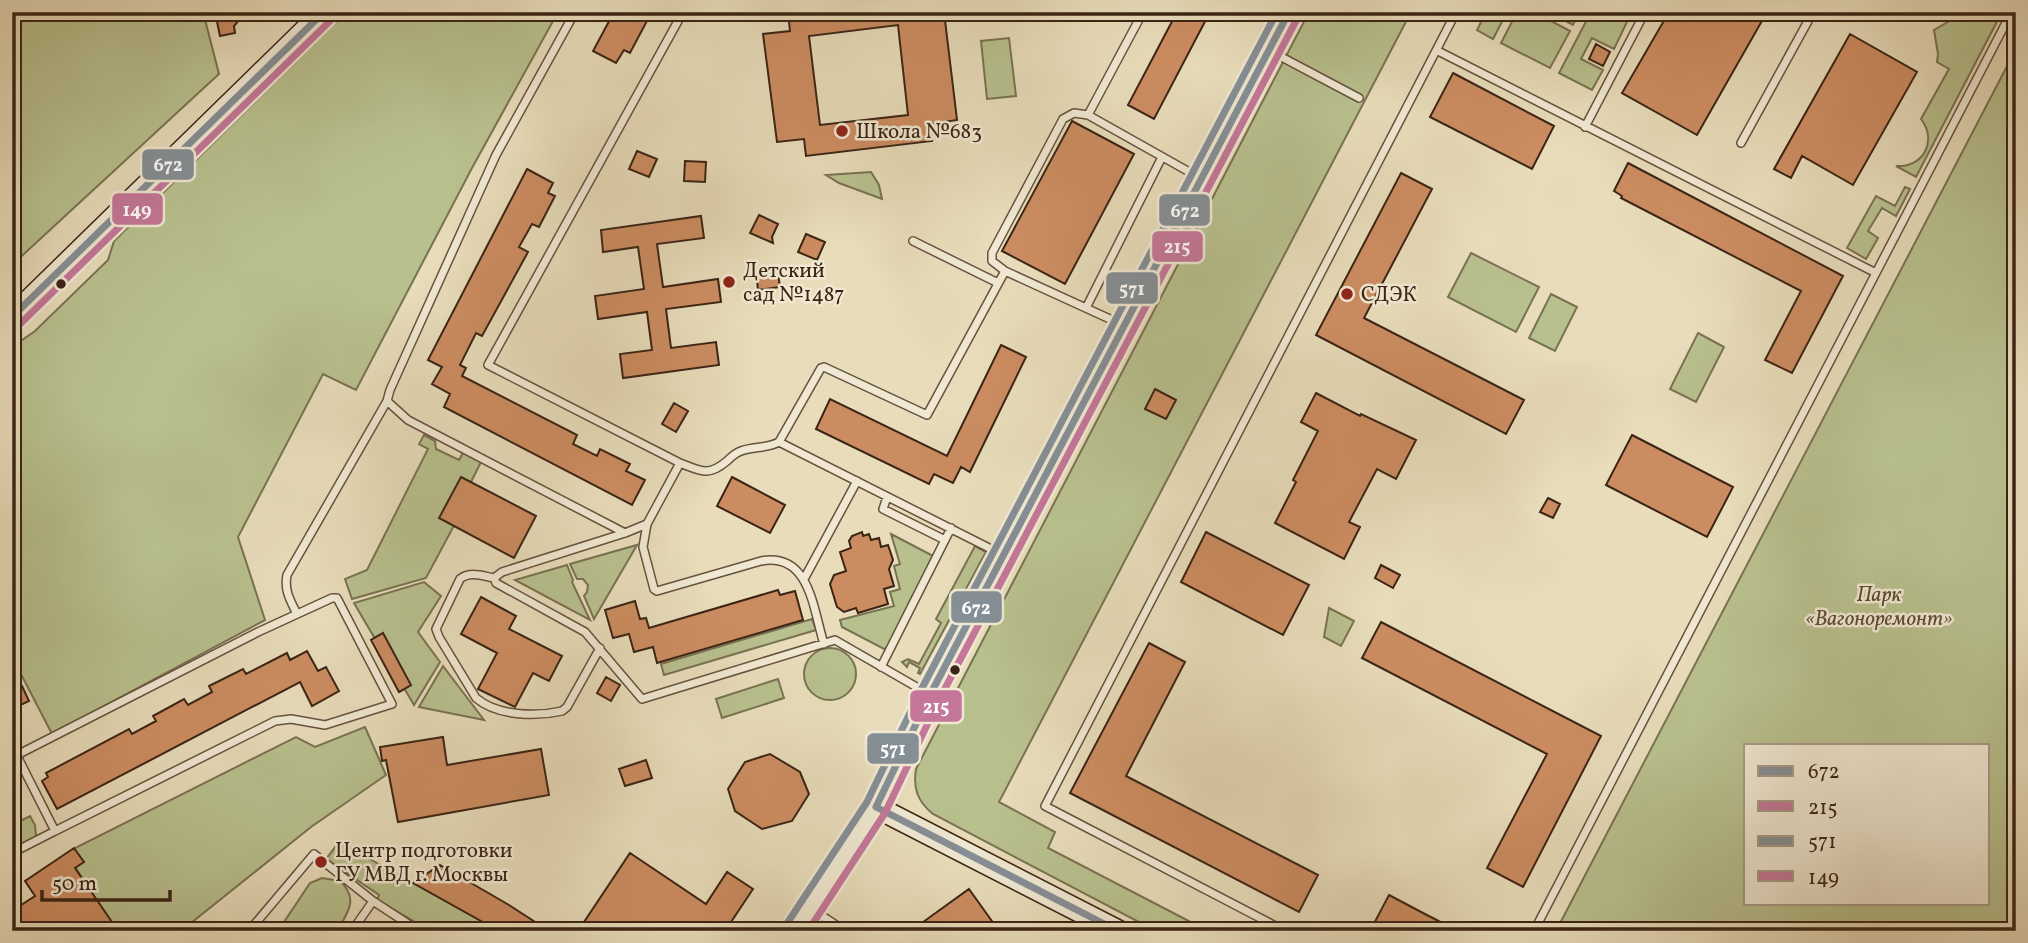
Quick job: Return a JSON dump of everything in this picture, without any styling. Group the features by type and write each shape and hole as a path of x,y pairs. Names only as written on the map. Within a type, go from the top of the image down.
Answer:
{"street":[{"path":"12,317 324,12"},
{"path":"795,931 876,807 930,695 1289,12"},
{"path":"876,807 1118,931"}],"lane":[{"path":"297,614 285,584 287,575 387,401 496,156 575,12"},
{"path":"683,12 488,365 680,463 708,472 737,452 769,447 779,442 824,367 927,415 1005,271"},
{"path":"1088,115 1143,12"},
{"path":"1285,931 1045,806 1457,12"},
{"path":"1585,127 1645,12"},
{"path":"1741,143 1812,12"},
{"path":"1534,931 2012,14"},
{"path":"1269,50 1359,98"},
{"path":"1438,51 1876,273"},
{"path":"1124,326 1005,271 992,261 991,255 1063,119 1074,113 1088,115 1200,178"},
{"path":"1086,308 1162,157"},
{"path":"914,241 998,283"},
{"path":"387,401 408,420 625,533"},
{"path":"779,442 1004,555"},
{"path":"680,463 647,524 643,547 654,589 657,591 777,559 790,564 804,579 824,644"},
{"path":"804,579 857,481"},
{"path":"887,496 883,509 945,540"},
{"path":"600,648 567,707 562,711 507,713 476,698 436,629 460,579 475,574 494,578 502,572 647,524"},
{"path":"881,667 951,528"},
{"path":"494,578 496,583 585,632 642,699 835,640 930,695"},
{"path":"12,853 275,721 291,719 326,725 392,704 337,598 332,598 17,755"},
{"path":"12,746 55,831"},
{"path":"249,931 314,854 373,901 419,931"},
{"path":"352,931 373,901"},
{"path":"810,908 845,931"}],"green space":[{"path":"12,12 203,12 219,74 12,265"},
{"path":"346,12 558,12 472,168 356,390 323,374 238,537 265,620 52,734 22,676 12,680 12,347 35,331 108,260 114,241"},
{"path":"1309,12 1411,12 999,802 1055,832 1048,848 1208,931 1156,931 933,814 917,794 916,769"},
{"path":"1486,12 1507,12 1493,39 1477,30"},
{"path":"1517,12 1534,12 1570,31 1550,68 1501,43"},
{"path":"1548,12 1579,12 1573,25"},
{"path":"1591,12 1607,12 1627,22 1614,49 1592,38 1581,59 1603,70 1592,90 1559,73"},
{"path":"1965,12 2002,12 1916,177 1896,166 1914,163 1925,152 1928,136 1921,119 1949,69 1937,62 1934,30"},
{"path":"1009,38 1016,96 987,99 981,41"},
{"name":"Парк «Вагоноремонт»","path":"2016,49 2016,931 1556,931"},
{"path":"871,172 879,185 882,199 839,183 826,175"},
{"path":"1905,187 1910,189 1896,216 1882,208 1868,231 1878,238 1866,259 1847,248 1876,196 1895,206"},
{"path":"1471,253 1539,287 1516,332 1448,297"},
{"path":"1551,294 1577,307 1555,351 1529,338"},
{"path":"1698,333 1724,347 1696,402 1670,389"},
{"path":"424,435 435,441 436,449 459,460 465,449 483,458 455,514 457,520 426,578 352,599 345,579 367,570 428,449 419,444"},
{"path":"891,534 935,557 887,648 884,649 842,627 840,620 894,606 890,592 900,589 894,566 900,564"},
{"path":"637,545 594,619 584,596 588,585 583,579 577,579 570,564"},
{"path":"975,546 986,552 920,674 920,668 909,662 907,667 902,662 908,659 919,664 941,623 936,619"},
{"path":"567,565 572,582 590,620 515,580"},
{"path":"424,582 441,596 418,632 440,662 414,705 354,603"},
{"path":"1329,608 1354,621 1341,646 1324,637"},
{"path":"812,619 816,630 664,675 661,664"},
{"path":"830,648 840,650 848,656 854,664 854,684 848,692 840,698 830,700 820,698 812,692 806,684 804,674 806,664 812,656 820,650"},
{"path":"443,666 484,720 419,707"},
{"path":"778,679 784,698 722,718 716,699"},
{"path":"365,727 386,775 311,827 181,931 117,931 75,867 75,848 296,737 315,747"},
{"path":"30,816 35,825 36,836 12,851 12,825"},
{"path":"339,842 499,931 431,931 377,900 379,895 326,859"},
{"path":"322,878 340,881 349,893 350,906 337,931 278,931 310,883"}],"building":[{"path":"215,12 246,12 234,26 235,33 220,36"},
{"path":"614,12 635,12 648,19 630,53 624,50 616,63 593,51"},
{"path":"788,12 944,12 957,120 930,124 932,141 806,156 804,139 777,142 763,34 790,31","holes":["898,25 908,115 820,125 809,36"]},
{"path":"1177,12 1210,12 1154,119 1128,105"},
{"path":"1669,12 1767,12 1697,135 1622,93"},
{"path":"1850,34 1917,72 1853,185 1802,156 1791,178 1774,169"},
{"path":"1596,44 1610,52 1603,66 1589,59"},
{"path":"1453,73 1554,126 1532,169 1430,117"},
{"path":"1072,121 1134,154 1065,284 1002,251"},
{"path":"637,151 657,159 649,177 629,169"},
{"path":"685,161 706,162 705,182 684,181"},
{"path":"1628,163 1843,276 1792,373 1765,360 1801,291 1621,198 1622,196 1614,191"},
{"path":"527,169 553,183 548,193 555,196 539,227 532,224 519,247 528,252 482,336 476,333 460,365 466,368 462,376 577,435 573,444 597,456 600,449 630,464 626,471 645,480 632,505 444,407 450,394 432,384 442,367 428,360"},
{"path":"1401,173 1432,189 1364,318 1524,400 1506,434 1316,335"},
{"path":"759,215 778,224 772,237 773,243 750,233"},
{"path":"701,216 704,238 657,244 663,287 718,279 721,302 666,309 671,348 716,342 719,365 623,378 620,354 652,350 647,312 598,319 595,296 644,289 638,247 603,252 601,230"},
{"path":"806,234 825,242 817,260 798,252"},
{"path":"777,267 780,287 758,290 756,270"},
{"path":"1001,345 1026,357 970,472 961,467 953,483 934,474 929,484 816,429 830,399 947,456"},
{"path":"1155,389 1176,400 1166,419 1145,409"},
{"path":"1316,393 1416,440 1396,479 1377,469 1349,522 1360,527 1344,559 1275,523 1318,431 1301,422"},
{"path":"674,403 688,411 676,432 662,424"},
{"path":"1632,435 1733,487 1707,537 1606,485"},
{"path":"461,477 536,516 514,558 439,518"},
{"path":"732,477 785,505 770,533 717,506"},
{"path":"1548,498 1560,504 1553,518 1540,512"},
{"path":"862,532 863,536 869,534 871,540 879,538 881,547 888,545 893,560 889,569 894,586 884,589 888,604 858,613 856,608 844,612 837,607 830,584 834,575 846,571 840,552 851,548 849,541 852,536"},
{"path":"1206,532 1309,585 1283,635 1181,582"},
{"path":"1381,565 1400,575 1393,588 1375,578"},
{"path":"778,590 780,595 795,591 803,620 657,663 653,647 634,652 629,634 613,638 605,610 635,601 640,619 646,618 649,628"},
{"path":"481,597 516,616 509,629 562,656 549,681 533,673 515,707 478,689 497,653 461,634"},
{"path":"1381,622 1601,736 1523,887 1487,868 1547,754 1362,658"},
{"path":"383,633 411,685 399,692 371,640"},
{"path":"1149,643 1185,662 1126,776 1318,875 1299,912 1070,793"},
{"path":"307,651 318,671 326,667 339,691 312,706 300,682 57,809 42,781 48,777 46,773 129,729 132,734 156,721 153,716 184,699 188,705 212,692 209,686 243,669 246,674 287,653 290,660"},
{"path":"606,677 620,685 611,701 597,693"},
{"path":"22,686 29,701 12,709 12,691"},
{"path":"443,737 447,765 541,749 549,795 398,822 386,760 382,761 380,747"},
{"path":"770,754 800,772 809,794 792,821 762,829 735,811 728,789 745,762"},
{"path":"646,760 652,778 625,786 619,769"},
{"path":"74,848 84,862 75,868 114,925 106,931 12,931 12,911 35,896 25,881"},
{"path":"630,853 706,904 727,872 753,889 725,931 578,931"},
{"path":"440,865 549,931 499,931 413,883"},
{"path":"969,889 999,931 911,931 930,917"},
{"path":"1389,895 1423,913 1458,931 1370,931"}],"transit line":[{"name":"672","path":"12,317 324,12"},
{"name":"571","path":"786,925 867,802 921,690 1277,12"},
{"name":"672","path":"876,807 930,695 1289,12"},
{"name":"215","path":"808,931 885,813 939,700 1298,17"},
{"name":"149","path":"19,325 331,20"},
{"name":"672","path":"876,807 1118,931"}],"place":[{"name":"Школа №683","path":"842,131"},
{"name":"Детский сад №1487","path":"729,282"},
{"name":"СДЭК","path":"1347,294"},
{"name":"Центр подготовки ГУ МВД г. Москвы","path":"321,862"}]}
